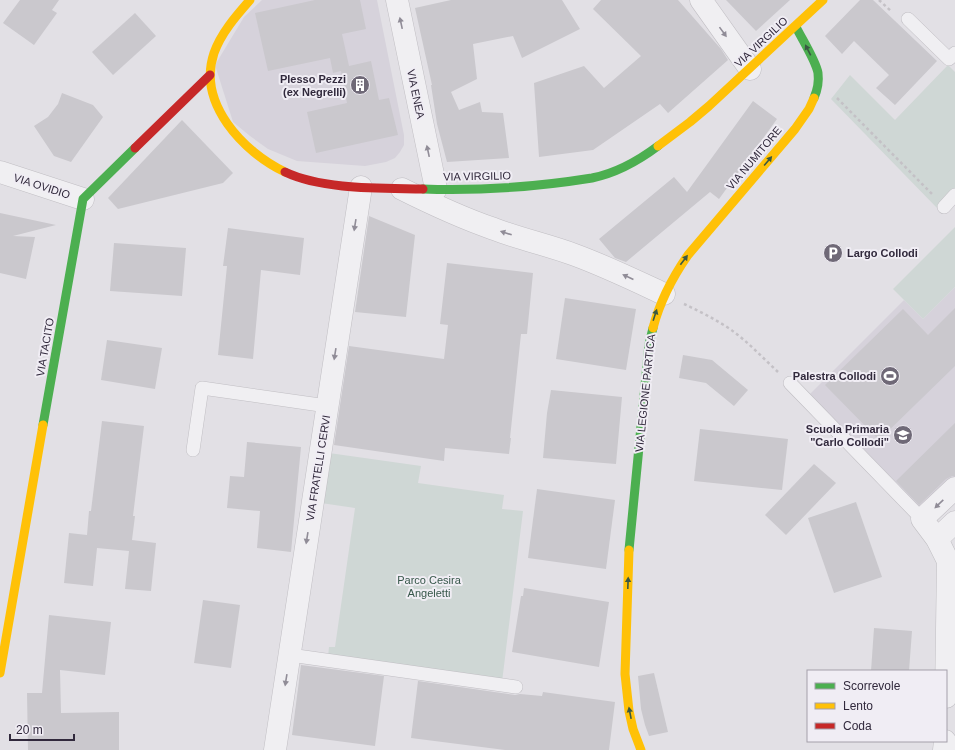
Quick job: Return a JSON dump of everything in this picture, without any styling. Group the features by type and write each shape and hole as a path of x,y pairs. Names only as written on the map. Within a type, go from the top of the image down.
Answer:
{"street":[{"name":"VIA VIRGILIO","path":"250,0 224,32 218,42 211,64 210,75 212,89 219,111 237,137 262,159 275,167 306,180 342,186 402,189 510,188 591,178 608,174 627,166 641,158 698,117 796,27 823,0"},
{"name":"VIA ENEA","path":"397,0 436,189"},
{"path":"701,0 750,69"},
{"name":"VIA NUMITORE","path":"664,294 678,268 688,255 795,129 809,109 817,91 818,69 796,27"},
{"path":"83,199 210,75"},
{"name":"VIA OVIDIO","path":"0,172 83,199"},
{"name":"VIA FRATELLI CERVI","path":"275,750 361,187"},
{"path":"402,189 447,211 494,229 584,258 664,294"},
{"name":"VIA TACITO","path":"0,673 83,199"},
{"name":"VIA LEGIONE PARTICA","path":"641,750 633,729 629,711 625,674 629,554 649,344 654,321 664,294"},
{"path":"947,674 952,560 922,519 955,488"},
{"path":"937,539 955,522"}],"lane":[{"path":"908,19 949,59 955,53"},
{"path":"944,206 955,196"},
{"path":"790,383 922,519"},
{"path":"193,450 202,388 327,406"},
{"path":"290,655 516,687"}],"path":[{"path":"818,79 944,206"},
{"path":"664,294 705,314 729,328 790,383"}],"shaded area":[{"path":"262,0 377,0 404,135 404,145 395,158 386,162 365,166 297,161 268,149 233,122 215,65 244,17"},
{"name":"Scuola Primaria \"Carlo Collodi\"","path":"955,287 955,477 922,509 810,394 904,300 923,319"}],"green space":[{"path":"948,65 955,72 955,190 937,208 831,99 850,75 895,120"},
{"path":"955,227 955,287 923,319 893,289"},
{"name":"Parco Cesira Angeletti","path":"329,453 421,466 418,483 504,495 502,509 523,511 502,682 328,657 329,647 335,647 355,508 321,503"}],"building":[{"path":"20,0 59,0 52,10 57,13 34,45 3,23"},
{"name":"Plesso Pezzi (ex Negrelli)","path":"315,0 360,0 366,29 342,34 349,66 371,61 379,100 389,98 398,135 316,153 307,112 347,103 341,71 333,73 330,58 268,71 255,13"},
{"path":"451,0 562,0 580,29 522,58 513,36 473,44 477,79 451,92 459,110 480,102 482,112 503,113 509,158 447,162 437,124 432,85 415,8"},
{"path":"601,0 678,0 721,49 728,60 668,113 660,104 593,150 539,157 534,83 584,66 604,88 641,56 593,9"},
{"path":"726,0 790,0 756,31"},
{"path":"860,0 873,0 937,61 895,105 876,88 889,75 854,41 842,54 825,36"},
{"path":"135,13 156,36 113,75 92,52"},
{"path":"62,93 93,105 103,117 71,162 54,156 34,126 48,117 58,104"},
{"path":"753,101 777,119 719,199 710,192 626,262 615,258 599,239 674,177 687,192"},
{"path":"182,120 233,173 223,183 118,209 108,198"},
{"path":"0,213 56,225 13,236 35,237 26,279 0,273"},
{"path":"369,216 415,235 406,317 355,312"},
{"path":"228,228 304,238 300,275 261,270 253,359 218,355 227,266 223,266"},
{"path":"114,243 186,248 182,296 110,291"},
{"path":"447,263 533,273 527,334 521,334 509,454 445,448 444,461 334,445 349,346 444,359 448,325 440,324"},
{"path":"565,298 636,309 626,370 556,359"},
{"name":"Palestra Collodi","path":"955,308 955,366 879,440 825,385 903,309 928,335"},
{"path":"107,340 162,348 155,389 101,380"},
{"path":"683,355 712,360 748,390 734,406 706,383 679,378"},
{"path":"551,390 622,397 616,464 543,458 547,413"},
{"path":"102,421 144,426 133,516 135,516 132,540 156,543 151,591 125,589 129,551 97,548 93,586 64,583 69,533 87,535"},
{"path":"955,423 955,476 946,479 919,505 896,481"},
{"path":"700,429 788,439 782,490 694,481"},
{"path":"247,442 301,447 291,552 257,548 260,511 227,508 230,476 244,477"},
{"path":"814,464 836,483 786,535 765,515"},
{"path":"537,489 615,500 606,569 528,558"},
{"path":"856,502 882,577 834,593 808,518"},
{"path":"524,588 609,602 599,667 512,652 521,596 523,596"},
{"path":"203,600 240,605 231,668 194,663"},
{"path":"49,615 111,622 105,675 60,670 61,713 119,712 119,750 28,750 27,693 42,693"},
{"path":"874,628 912,631 909,670 871,670"},
{"path":"301,665 384,676 375,746 292,735"},
{"path":"654,673 668,732 649,736 641,709 638,676"},
{"path":"418,681 515,695 542,696 543,692 615,702 609,750 505,750 411,738"}],"traffic: fast":[{"path":"796,27 817,68 818,86 814,98"},
{"path":"423,189 508,188 592,178 627,166 658,146"},
{"path":"43,425 83,199 135,148"},
{"path":"629,550 649,344 653,328"}],"traffic: slow":[{"path":"250,0 229,25 214,53 210,72 212,90 218,107 227,124 240,139 254,152 285,172"},
{"path":"658,146 709,106 823,0"},
{"path":"653,328 659,308 667,290 688,255 795,129 809,109 814,98"},
{"path":"0,673 43,425"},
{"path":"629,550 625,674 629,711 633,729 641,750"}],"traffic: jam":[{"path":"135,148 210,75"},
{"path":"285,172 300,178 334,185 371,188 423,189"}],"place":[{"name":"Plesso Pezzi (ex Negrelli)","path":"360,85"},
{"name":"Largo Collodi","path":"833,253"},
{"name":"Palestra Collodi","path":"890,376"},
{"name":"Scuola Primaria \"Carlo Collodi\"","path":"903,435"}]}
